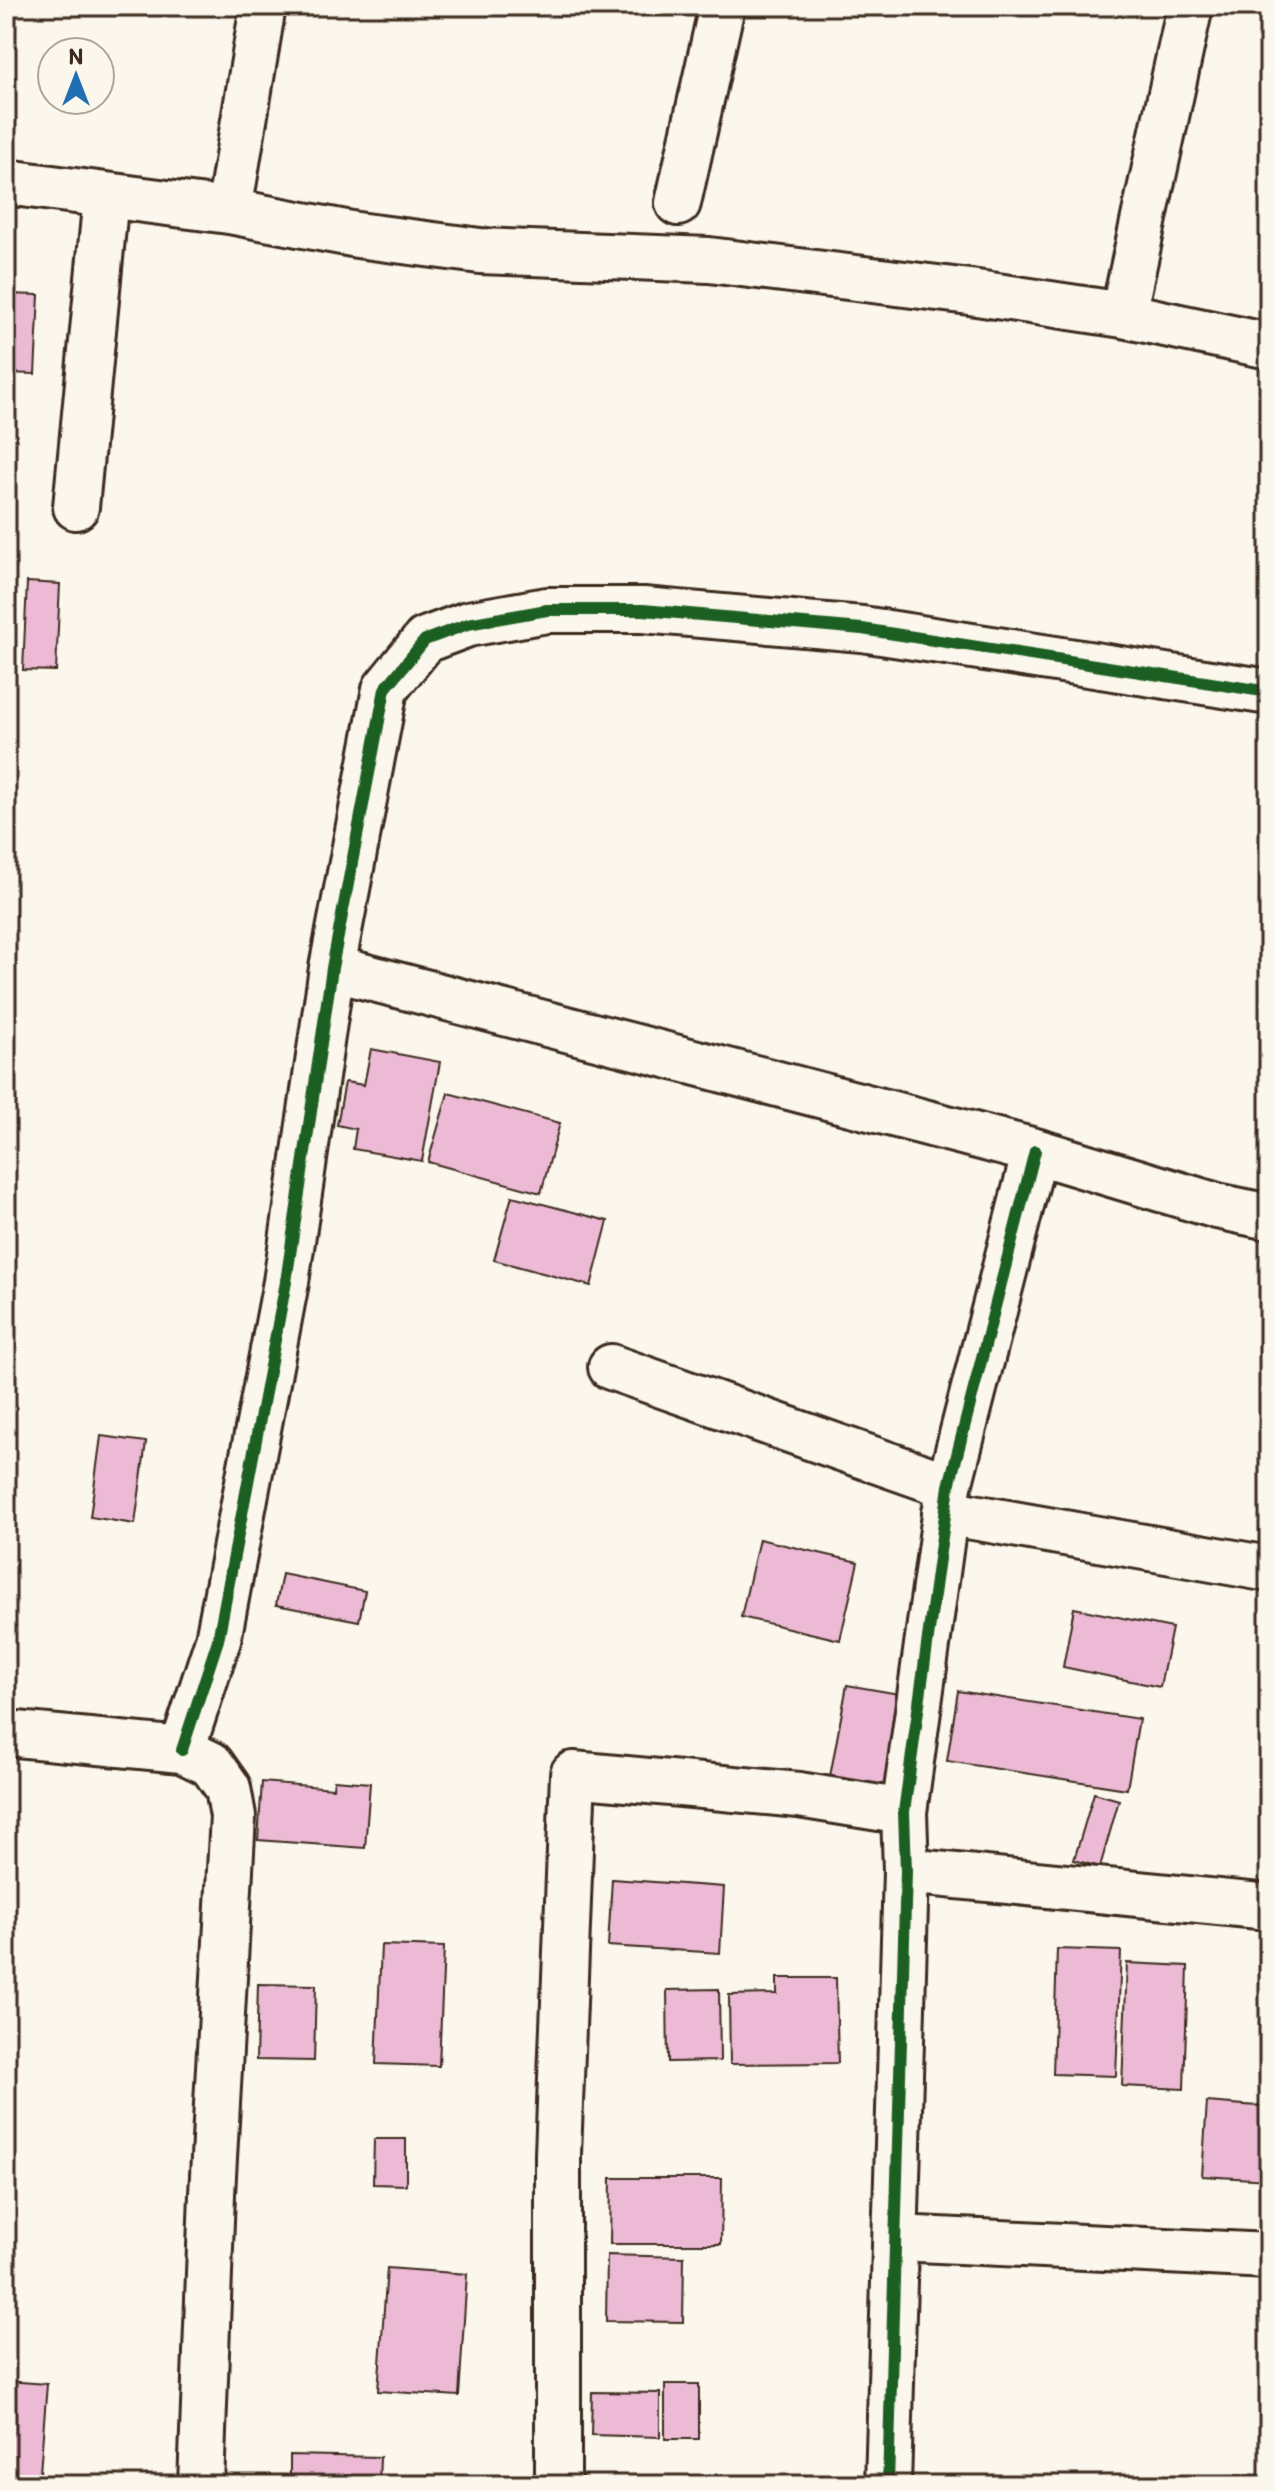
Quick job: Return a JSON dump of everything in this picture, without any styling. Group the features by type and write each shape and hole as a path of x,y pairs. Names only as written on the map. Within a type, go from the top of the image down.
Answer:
{"street":[{"path":"229,211 263,6"},
{"path":"678,203 722,6"},
{"path":"1123,315 1190,6"},
{"path":"6,182 229,211 357,235 480,251 709,260 970,292 1123,315 1269,346"},
{"path":"76,507 106,196"},
{"path":"182,1750 218,1640 286,1282 332,968 385,689 425,640 468,624 547,610 643,610 862,629 1269,692"},
{"path":"332,968 1035,1151 1217,1206 1269,1217"},
{"path":"888,2485 906,1871 904,1812 947,1499 1035,1151"},
{"path":"611,1367 947,1499 1269,1569"},
{"path":"6,1733 182,1750 211,1764 228,1788 233,1816 212,2194 201,2485"},
{"path":"558,2485 558,2154 573,1774 799,1795 904,1812"},
{"path":"906,1871 1269,1907"},
{"path":"897,2238 1269,2256"}],"building":[{"path":"6,294 39,295 35,374 6,373"},
{"path":"27,582 60,584 56,671 23,670"},
{"path":"371,1049 440,1062 422,1161 353,1149 356,1129 337,1125 345,1082 364,1085"},
{"path":"448,1093 560,1123 541,1193 428,1162"},
{"path":"512,1196 608,1221 591,1286 494,1260"},
{"path":"101,1436 146,1442 135,1524 90,1517"},
{"path":"759,1539 858,1562 840,1640 741,1617"},
{"path":"282,1574 365,1591 359,1621 276,1605"},
{"path":"1074,1608 1172,1628 1160,1687 1063,1667"},
{"path":"847,1685 905,1695 886,1793 829,1782"},
{"path":"958,1691 1139,1719 1127,1789 947,1761"},
{"path":"334,1780 370,1783 365,1848 258,1840 262,1782 333,1788"},
{"path":"1094,1793 1119,1800 1100,1867 1074,1860"},
{"path":"612,1879 724,1887 720,1953 608,1946"},
{"path":"381,1945 444,1947 439,2066 376,2064"},
{"path":"1057,1949 1121,1951 1116,2076 1053,2074"},
{"path":"1127,1963 1188,1966 1184,2089 1122,2086"},
{"path":"777,1978 836,1978 838,2063 730,2064 729,1995 777,1994"},
{"path":"258,1984 316,1985 314,2061 256,2060"},
{"path":"719,1989 720,2061 668,2062 667,1990"},
{"path":"1207,2102 1269,2107 1269,2180 1202,2176"},
{"path":"374,2139 406,2139 406,2185 373,2184"},
{"path":"611,2178 722,2178 721,2244 610,2244"},
{"path":"607,2255 684,2257 683,2322 606,2321"},
{"path":"387,2268 467,2274 459,2396 378,2391"},
{"path":"6,2381 47,2384 39,2485 6,2484"},
{"path":"665,2384 699,2384 699,2439 665,2439"},
{"path":"592,2392 660,2393 660,2437 591,2435"},
{"path":"290,2455 380,2457 379,2485 259,2485 290,2484"}],"cycle path":[{"path":"182,1750 218,1640 286,1282 332,968 385,689 425,640 468,624 547,610 643,610 862,629 1269,692"},
{"path":"888,2485 906,1871 904,1812 949,1486 1035,1151"}]}
